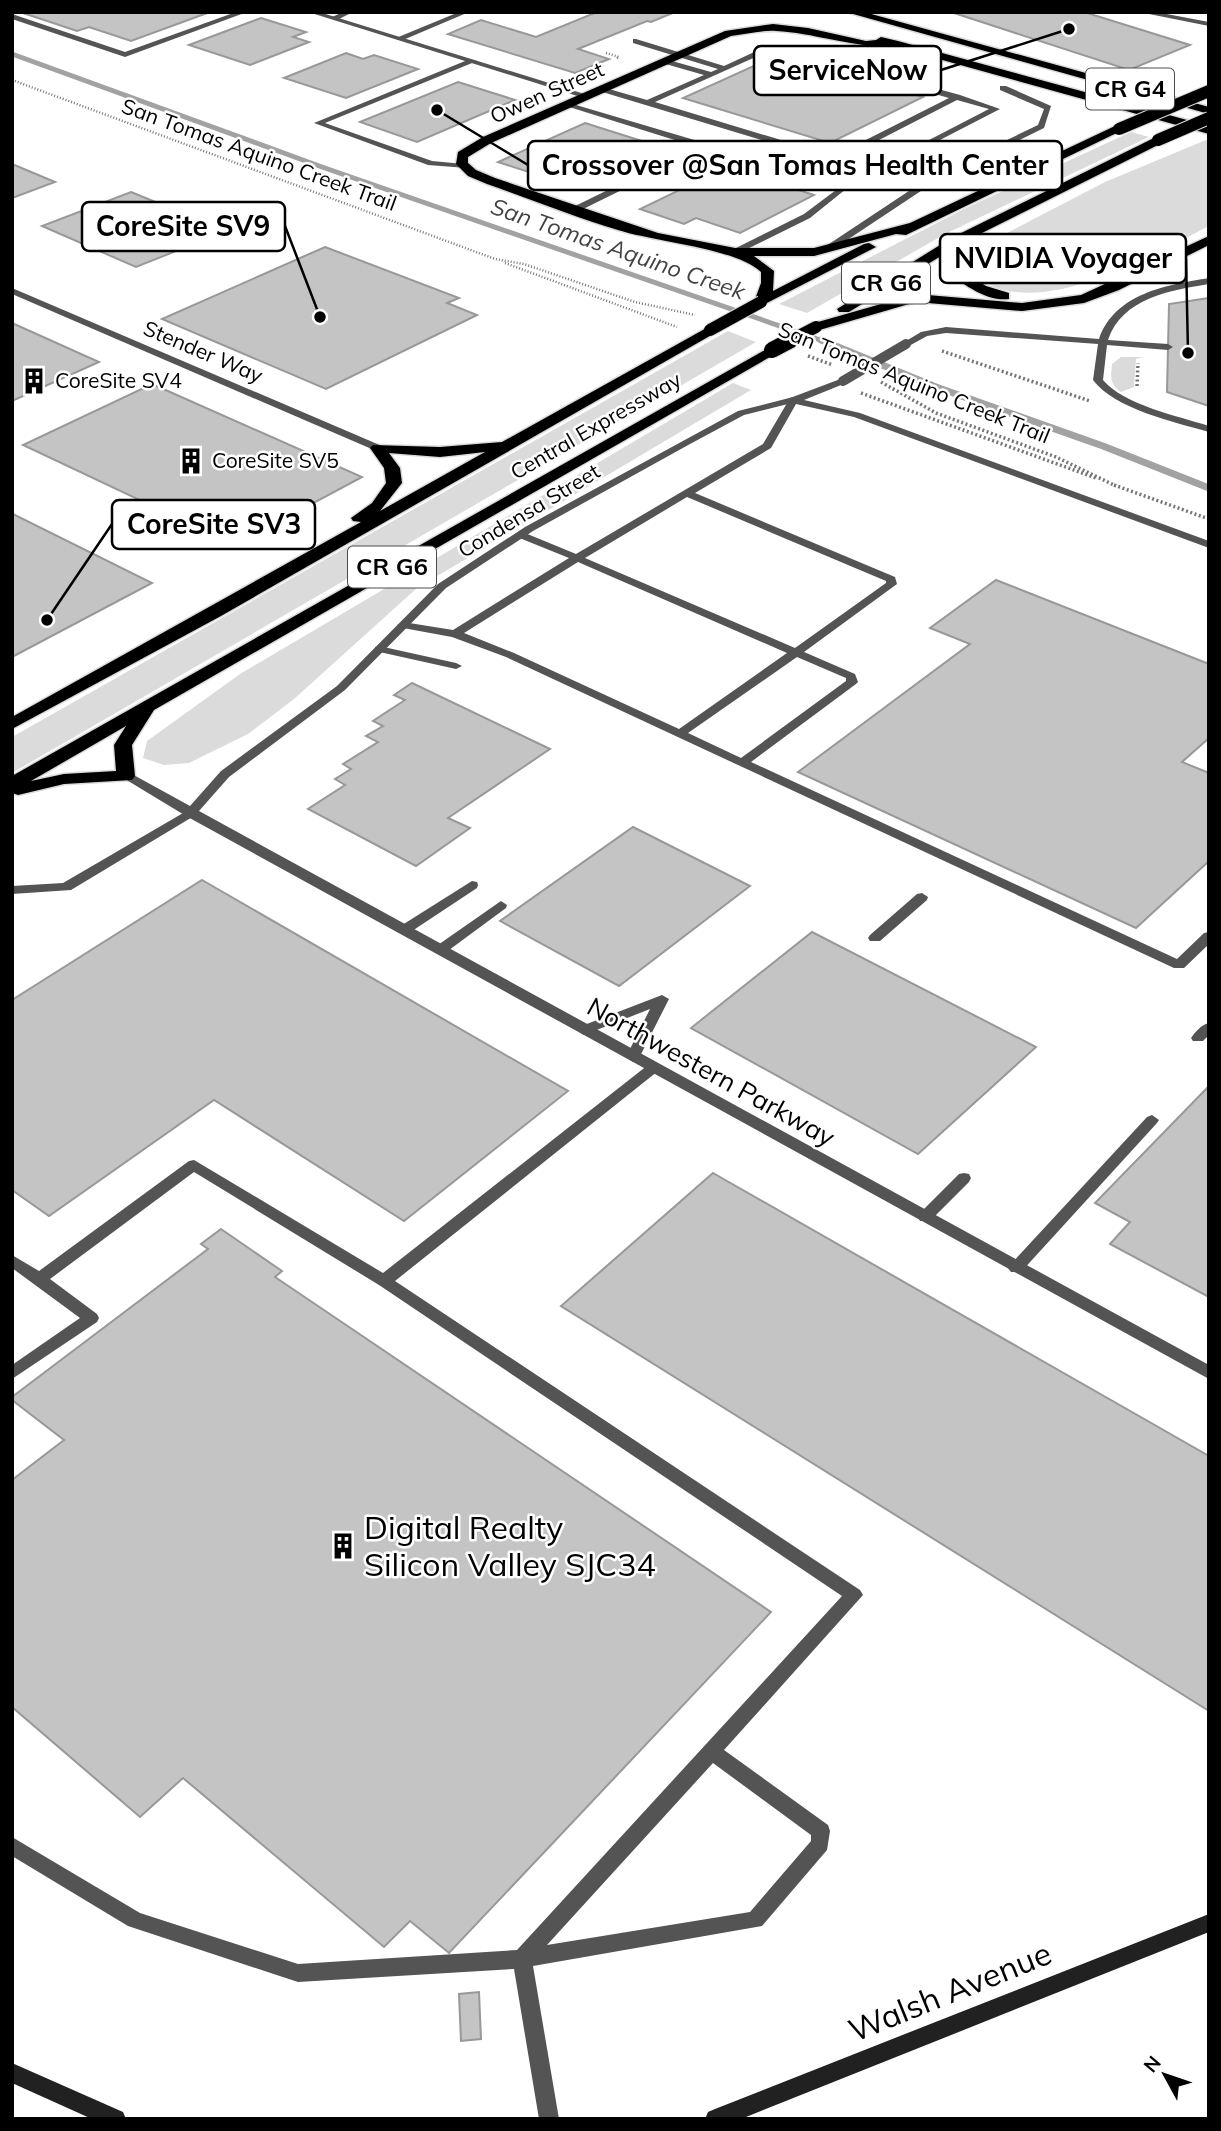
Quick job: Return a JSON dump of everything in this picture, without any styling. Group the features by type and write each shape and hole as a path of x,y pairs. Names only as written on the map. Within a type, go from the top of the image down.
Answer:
{"highway":[{"name":"CR G4","path":"852,12 1209,111"},
{"name":"CR G4","path":"793,16 1209,130"},
{"path":"729,33 737,19"},
{"name":"Owen Street","path":"464,166 462,155 471,149 729,33 772,27 808,31 866,44 894,43"},
{"name":"Central Expressway","path":"12,724 508,446 705,324 761,302 912,226 1119,129 1209,91"},
{"name":"Central Expressway","path":"12,784 816,327 958,240 1158,140 1209,118"},
{"path":"464,166 482,177 572,211 656,237 735,252 793,254 830,248 912,226"},
{"path":"958,240 951,256 955,272 966,281 1001,295 1054,303"},
{"path":"816,327 916,298 1022,307 1084,299 1209,240"},
{"path":"735,252 756,261 768,272 771,281 761,302"},
{"path":"378,447 440,452 508,446"},
{"path":"12,712 215,612 378,506 394,484 391,468 378,447"},
{"path":"12,790 64,779 126,776 123,744 146,708"}],"main road":[{"name":"Walsh Avenue","path":"715,2119 1209,1923"},
{"path":"12,2073 116,2119"}],"street":[{"path":"12,16 125,55 244,12"},
{"path":"312,12 587,96"},
{"path":"334,18 350,12"},
{"path":"400,38 466,12"},
{"path":"1142,12 1209,24"},
{"path":"636,41 724,68"},
{"path":"602,89 647,103 835,159 874,172 996,108 785,48 769,48 647,103"},
{"path":"464,166 431,163 318,123 473,61"},
{"path":"665,61 710,74"},
{"path":"830,248 933,179 1041,126 1048,108 1003,88"},
{"path":"835,159 957,97"},
{"path":"569,104 842,189 807,216 735,252"},
{"path":"572,211 705,146"},
{"path":"648,157 669,164"},
{"path":"1209,281 1151,294 1135,302 1107,329 1098,380 1101,387 1117,397 1209,429"},
{"name":"Stender Way","path":"12,291 378,447"},
{"name":"Condensa Street","path":"190,813 225,774 341,688 442,586 521,535 741,414 793,400 840,383 921,332 946,330 1103,342"},
{"path":"1103,342 1168,347"},
{"path":"456,634 577,558 767,446 793,400 857,415 1209,545"},
{"path":"681,733 892,584 891,579 686,494"},
{"path":"521,535 851,676 852,682 743,762"},
{"path":"403,625 456,634 510,655 1179,965 1209,936"},
{"path":"379,649 456,666"},
{"name":"Northwestern Parkway","path":"126,776 1209,1373"},
{"path":"12,890 66,887 190,813"},
{"path":"404,930 472,885"},
{"path":"874,938 922,897"},
{"path":"440,950 501,905"},
{"path":"584,1030 662,999 633,1057"},
{"path":"1198,1038 1209,1027"},
{"path":"384,1281 653,1068"},
{"path":"1016,1268 1152,1120"},
{"path":"39,1279 194,1165 384,1281 854,1595 522,1959"},
{"path":"925,1217 964,1178"},
{"path":"12,1260 91,1318 12,1373"},
{"path":"12,1846 135,1920 298,1973 522,1959 755,1920 820,1844 821,1830 711,1751"},
{"path":"522,1959 549,2119"}],"path":[{"name":"San Tomas Aquino Creek Trail","path":"12,80 678,327 705,324"},
{"name":"San Tomas Aquino Creek Trail","path":"495,259 524,264 635,302 671,308 705,324"},
{"path":"907,343 929,345 1103,406 1137,387 1138,363 1142,358"},
{"name":"San Tomas Aquino Creek Trail","path":"802,354 840,368"},
{"name":"San Tomas Aquino Creek Trail","path":"878,382 891,386 936,413 1056,457 1116,486"},
{"name":"San Tomas Aquino Creek Trail","path":"840,383 1209,519"}],"shaded area":[{"path":"1131,132 1149,137 945,234 807,313 779,304 964,209"},
{"path":"1209,141 1209,226 1153,255 1085,283 1050,291 1017,292 988,284 965,264 969,255 978,248 1105,182"},
{"path":"728,331 756,342 12,773 12,737"},
{"path":"1121,357 1143,357 1136,359 1134,387 1121,392 1114,386 1111,376 1112,364"},
{"path":"733,383 751,390 417,588 294,699 248,734 189,763 164,765 143,758 147,741 240,674"}],"building":[{"path":"20,12 210,12 131,41 89,27 77,31"},
{"path":"597,12 675,12 578,49 609,59 575,73 448,34 481,20 536,37"},
{"path":"951,12 1084,12 1190,45 1129,70"},
{"path":"261,18 306,32 293,37 309,42 250,65 189,45"},
{"path":"785,52 869,77 863,80 923,97 830,143 683,98"},
{"path":"346,53 363,59 374,55 418,69 346,98 284,78"},
{"path":"458,82 515,100 417,142 360,122"},
{"path":"585,123 667,149 581,189 498,162"},
{"path":"12,164 55,182 12,198"},
{"path":"727,167 814,195 740,233 696,218 684,224 640,209"},
{"path":"131,192 226,231 136,267 42,226"},
{"path":"325,247 459,298 447,303 477,315 326,389 162,319"},
{"path":"1209,298 1209,406 1167,392 1169,304"},
{"name":"CoreSite SV4","path":"12,323 99,362 12,401"},
{"name":"CoreSite SV5","path":"152,384 362,477 235,545 23,445"},
{"path":"13,514 152,583 12,657"},
{"path":"996,580 1209,664 1209,738 1182,762 1209,773 1209,861 1136,928 798,772 970,644 930,628"},
{"path":"412,683 550,749 448,818 470,828 416,866 308,809 345,785 335,779 351,769 343,764 378,742 366,736 383,726 373,721 405,700 394,695"},
{"path":"633,827 750,886 619,986 500,921"},
{"path":"202,880 568,1091 404,1221 214,1100 49,1216 12,1190 12,1000"},
{"path":"812,932 1036,1047 918,1154 691,1028"},
{"path":"1209,1086 1209,1297 1110,1244 1130,1222 1095,1203"},
{"path":"713,1173 1209,1456 1209,1711 561,1306"},
{"name":"Digital Realty Silicon Valley SJC34","path":"221,1229 282,1271 275,1277 771,1612 449,1953 410,1921 384,1947 183,1778 140,1817 12,1707 12,1480 64,1440 12,1400 12,1397 208,1249 201,1244"},
{"path":"479,1992 481,2039 461,2041 459,1994"}],"waterway":[{"name":"San Tomas Aquino Creek","path":"12,54 322,167 825,342"},
{"name":"San Tomas Aquino Creek","path":"821,340 825,342"},
{"name":"San Tomas Aquino Creek","path":"825,342 936,387 1103,446 1209,488"}],"place":[{"name":"ServiceNow","path":"1069,29"},
{"name":"Crossover @San Tomas Health Center","path":"437,110"},
{"name":"CoreSite SV9","path":"320,317"},
{"name":"NVIDIA Voyager","path":"1188,353"},
{"name":"CoreSite SV4","path":"34,381"},
{"name":"CoreSite SV5","path":"191,461"},
{"name":"CoreSite SV3","path":"47,620"},
{"name":"Digital Realty Silicon Valley SJC34","path":"343,1546"}]}
